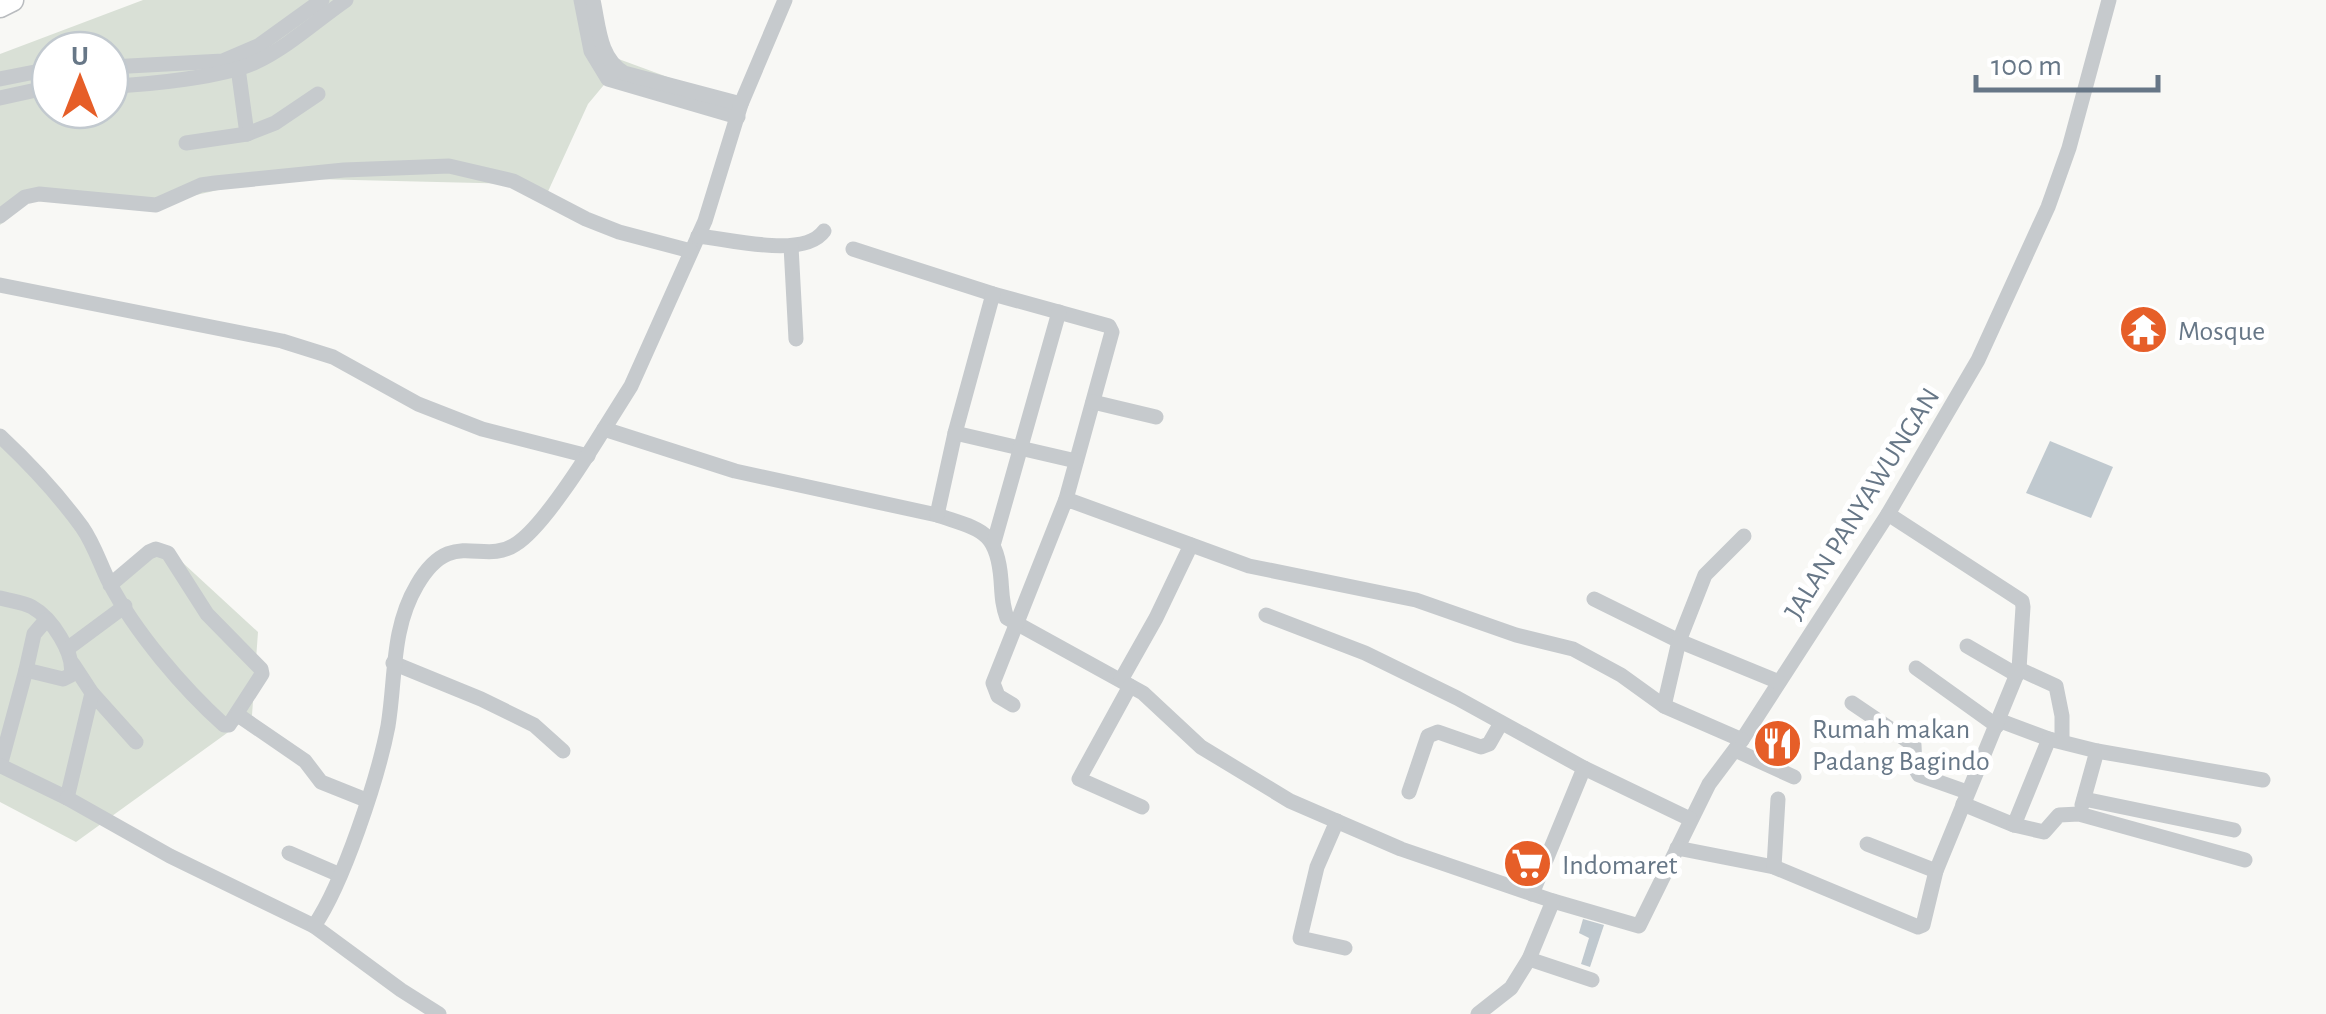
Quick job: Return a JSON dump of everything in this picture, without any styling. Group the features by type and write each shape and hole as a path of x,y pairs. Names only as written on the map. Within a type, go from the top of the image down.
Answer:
{"highway":[{"path":"0,6 12,0"}],"street":[{"path":"130,67 236,57 322,0"},
{"path":"130,86 258,62 346,0"},
{"path":"581,0 591,51 602,73 740,110"},
{"path":"593,0 605,54 622,79"},
{"path":"314,926 327,908 366,800 388,726 400,621 419,581 434,562 450,552 508,549 520,542 588,456 630,386 694,243 740,110 785,0"},
{"name":"JALAN PANYAWUNGAN","path":"1553,902 1639,926 1709,784 1888,514 1978,360 2048,207 2069,148 2109,0"},
{"path":"238,68 247,134"},
{"path":"0,79 30,73"},
{"path":"0,98 30,91"},
{"path":"186,143 247,134 275,123 318,94"},
{"path":"0,216 25,197 39,194 156,205 201,184 360,169 449,166 513,181 593,223 619,232 694,243 791,246 810,244 824,230"},
{"path":"791,246 796,339"},
{"path":"854,249 1111,329 1066,499 993,683 998,696 1014,704"},
{"path":"0,284 282,341 333,356 418,404 482,429 588,456"},
{"path":"936,515 993,294"},
{"path":"994,542 1059,312"},
{"path":"1094,402 1156,417"},
{"path":"604,429 734,471 936,515 968,526 994,542 1007,618 1143,694 1201,747 1290,802 1401,849 1553,902 1530,960 1510,988 1478,1014"},
{"path":"955,433 1076,461"},
{"path":"0,436 37,472 83,528 110,584 175,675 227,726 262,674 261,669 207,614 168,553 156,549 149,552 110,584"},
{"path":"1066,499 1249,566 1416,600 1516,635 1574,649 1664,706 1794,777"},
{"path":"1677,848 1774,867 1918,927 1923,924 1936,871 2018,672 2022,602 1888,514"},
{"path":"1664,706 1679,640 1705,575 1744,536"},
{"path":"1142,807 1079,779 1191,545"},
{"path":"0,598 32,607 46,620 92,693 136,742"},
{"path":"1594,599 1780,682"},
{"path":"70,657 125,606"},
{"path":"1266,616 1365,653 1690,819"},
{"path":"46,620 34,634 0,766 67,798 170,856 314,926 439,1014"},
{"path":"1967,646 2056,686 2062,716 2056,740 2014,825"},
{"path":"26,670 62,680 71,675 70,657"},
{"path":"393,664 534,725 563,752"},
{"path":"1916,668 1997,723 2097,751 2263,780"},
{"path":"67,798 92,693"},
{"path":"1852,703 1915,746 1915,768 1919,774 2014,825 2044,832 2058,815 2082,806 2234,830"},
{"path":"238,714 305,761 322,782 366,800"},
{"path":"1409,792 1428,736 1438,732 1482,747 1489,744 1501,723"},
{"path":"2082,806 2097,751"},
{"path":"1532,894 1584,768"},
{"path":"1774,867 1778,800"},
{"path":"2082,806 2244,860"},
{"path":"1336,820 1317,867 1300,938 1345,948"},
{"path":"1867,844 1936,871"},
{"path":"289,853 340,875"},
{"path":"1530,960 1592,980"}],"shaded area":[{"path":"143,0 597,0 605,54 741,104 608,80 588,104 545,198 518,184 271,178 156,204 39,193 0,225 0,54 30,43 30,130 130,130 130,30 64,30"},
{"path":"0,431 40,470 109,578 125,567 170,551 258,632 252,715 76,842 0,802"},
{"path":"2050,441 2113,467 2091,518 2026,493"},
{"path":"1583,919 1604,925 1590,967 1581,964 1589,938 1579,933"}],"place":[{"name":"Mosque","path":"2143,330"},
{"name":"Rumah makan Padang Bagindo","path":"1777,744"},
{"name":"Indomaret","path":"1527,864"}]}
